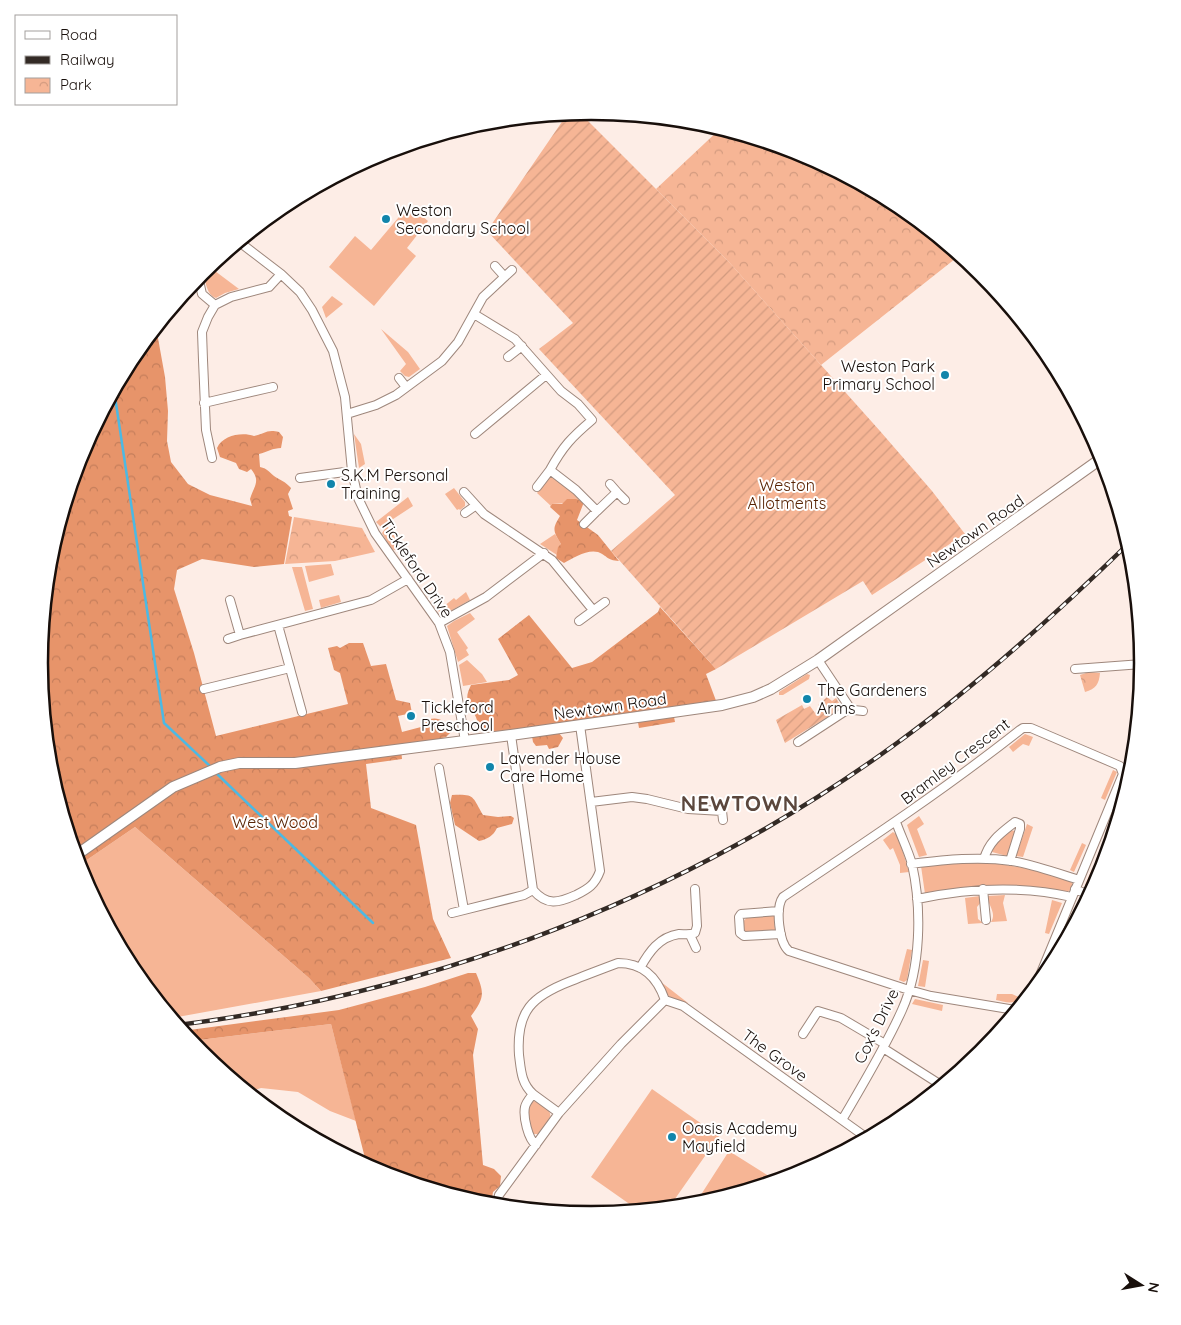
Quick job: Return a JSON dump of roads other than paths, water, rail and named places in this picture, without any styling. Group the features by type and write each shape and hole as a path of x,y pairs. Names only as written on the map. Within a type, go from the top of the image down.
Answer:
{"street":[{"name":"Tickleford Drive","path":"243,246 281,274 300,292 312,310 333,352 345,397 352,471 358,498 371,525 439,623 450,652 465,741"},
{"path":"495,266 504,276"},
{"path":"347,414 376,405 425,374 450,353 483,297 512,270"},
{"path":"212,458 206,430 202,332 215,306 231,298 268,286 281,274"},
{"path":"200,286 202,294 215,306"},
{"path":"474,314 508,334 522,346 561,391 578,404 592,420 563,447 550,470 537,486"},
{"path":"508,357 522,346"},
{"path":"475,434 546,374"},
{"path":"399,378 406,387"},
{"path":"204,403 273,387"},
{"name":"Newtown Road","path":"82,851 173,787 220,767 239,763 295,763 718,706 743,700 771,689 818,660 1095,463"},
{"path":"550,470 576,490 597,511"},
{"path":"300,478 352,471"},
{"path":"610,484 625,500"},
{"path":"464,492 475,506 494,521 544,553 559,567 593,610"},
{"path":"584,524 617,492"},
{"path":"465,513 475,506"},
{"path":"439,623 486,597 544,553"},
{"path":"228,638 371,600 408,579"},
{"path":"230,600 240,634"},
{"path":"579,621 605,602"},
{"path":"278,625 302,712"},
{"path":"818,660 850,708 863,711"},
{"path":"1075,669 1134,664"},
{"path":"204,689 290,668"},
{"path":"798,742 850,708"},
{"path":"511,735 533,890 545,900 560,902 591,888 597,881 600,872 580,725"},
{"name":"Bramley Crescent","path":"779,911 783,897 896,822 1023,728 1031,728 1120,766 1122,772"},
{"path":"438,768 464,910"},
{"name":"Bramley Crescent","path":"1049,952 1120,780"},
{"path":"591,802 616,798 641,798 688,809 722,811 723,820"},
{"name":"Cox's Drive","path":"842,1120 884,1046 902,1009 909,990 917,947 917,899 912,864 896,822"},
{"path":"984,859 986,849 992,841 1015,822 1020,824 1020,829 1010,861"},
{"path":"912,864 958,859 1010,861 1028,864 1079,880"},
{"path":"917,899 983,889 1037,890 1072,897"},
{"path":"983,889 986,920"},
{"path":"1076,889 1083,892"},
{"path":"452,913 524,895 533,890"},
{"path":"640,968 649,953 662,941 677,934 690,935 695,933 697,926 695,890"},
{"path":"781,934 744,936 740,933 738,917 741,914 779,911 784,947 789,951 931,996 1008,1009"},
{"path":"690,935 696,948"},
{"path":"499,1197 559,1113 612,1054 665,1000 657,982 640,968 618,963 551,989 530,1005 522,1022 518,1042 523,1081 533,1094 559,1113"},
{"name":"The Grove","path":"665,1000 683,1006 860,1134"},
{"path":"803,1034 818,1010 842,1018 936,1081"},
{"path":"533,1094 527,1101 524,1110 528,1137 536,1145"}],"waterway":[{"path":"115,399 164,723 212,768"},
{"path":"215,772 373,923"}],"railway":[{"path":"185,1024 274,1010 369,989 463,962 555,929 645,891 732,847 816,798 897,743 958,697 1016,648 1121,550"}],"place":[{"name":"Weston Secondary School","path":"386,219"},
{"name":"Weston Park Primary School","path":"945,375"},
{"name":"S.K.M Personal Training","path":"331,484"},
{"name":"The Gardeners Arms","path":"807,699"},
{"name":"Tickleford Preschool","path":"411,716"},
{"name":"Lavender House Care Home","path":"490,767"},
{"name":"Oasis Academy Mayfield","path":"672,1137"}],"district":[{"name":"NEWTOWN","path":"740,803"}],"park label":[{"name":"Weston Allotments","path":"787,494"},
{"name":"West Wood","path":"275,822"}]}
